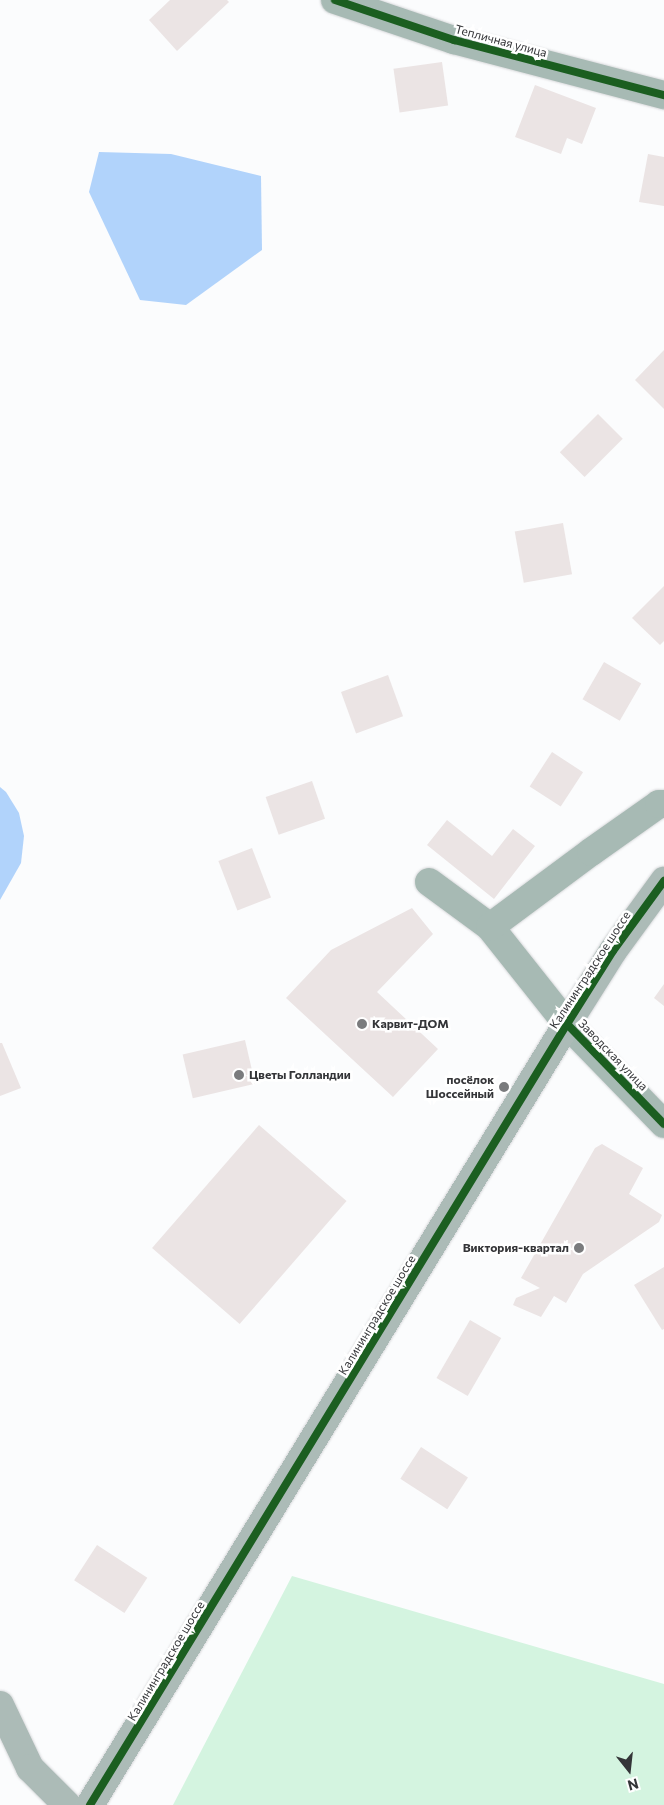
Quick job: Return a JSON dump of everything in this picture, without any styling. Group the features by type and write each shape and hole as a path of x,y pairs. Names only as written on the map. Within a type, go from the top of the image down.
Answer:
{"main road":[{"name":"Калининградское шоссе","path":"90,1805 567,1024 613,951 664,881"},
{"path":"0,1705 30,1768 67,1805"}],"street":[{"name":"Тепличная улица","path":"335,0 386,9 454,40 664,95"},
{"path":"490,927 658,804 664,804"},
{"name":"Заводская улица","path":"429,882 490,927 567,1024 664,1124"}],"green space":[{"path":"292,1576 664,1684 664,1805 173,1805"}],"water":[{"path":"99,152 171,154 261,176 262,250 186,305 140,300 89,192"},
{"path":"0,787 6,792 19,813 24,836 21,863 0,900"}],"building":[{"path":"170,0 227,0 229,2 177,51 149,20"},
{"path":"442,62 448,106 400,112 393,69"},
{"path":"535,85 596,108 582,144 567,138 561,154 515,137"},
{"path":"648,154 664,157 664,206 639,202"},
{"path":"664,350 664,409 635,380"},
{"path":"598,414 623,439 585,477 560,452"},
{"path":"563,523 572,574 524,583 515,532"},
{"path":"664,586 664,641 660,645 632,618"},
{"path":"604,662 641,684 620,721 582,699"},
{"path":"388,675 403,716 356,733 341,692"},
{"path":"552,752 583,772 561,807 530,786"},
{"path":"312,781 325,819 279,835 266,797"},
{"path":"447,820 492,856 513,829 535,846 494,899 427,845"},
{"path":"252,848 271,897 237,910 218,861"},
{"name":"Карвит-ДОМ","path":"412,908 433,934 377,992 438,1049 393,1097 286,998 331,950"},
{"path":"664,984 664,1006 654,998"},
{"path":"245,1040 255,1084 193,1098 183,1054"},
{"path":"0,1043 2,1043 21,1088 0,1096"},
{"path":"259,1125 347,1201 240,1324 152,1248"},
{"name":"Виктория-квартал","path":"602,1144 643,1168 629,1194 662,1215 659,1222 583,1274 566,1303 554,1296 541,1317 513,1305 516,1298 540,1288 521,1278 595,1148"},
{"path":"664,1267 664,1329 662,1330 634,1285"},
{"path":"470,1320 501,1338 468,1396 436,1378"},
{"path":"421,1447 468,1477 447,1509 400,1479"},
{"path":"97,1545 147,1578 124,1613 74,1580"}],"cycle path":[{"path":"335,0 454,40 664,95"},
{"path":"90,1805 567,1024 613,951 664,881"},
{"path":"567,1024 664,1124"}],"place":[{"name":"Карвит-ДОМ","path":"362,1024"},
{"name":"Цветы Голландии","path":"239,1075"},
{"name":"посёлок Шоссейный","path":"504,1087"},
{"name":"Виктория-квартал","path":"579,1248"}]}
